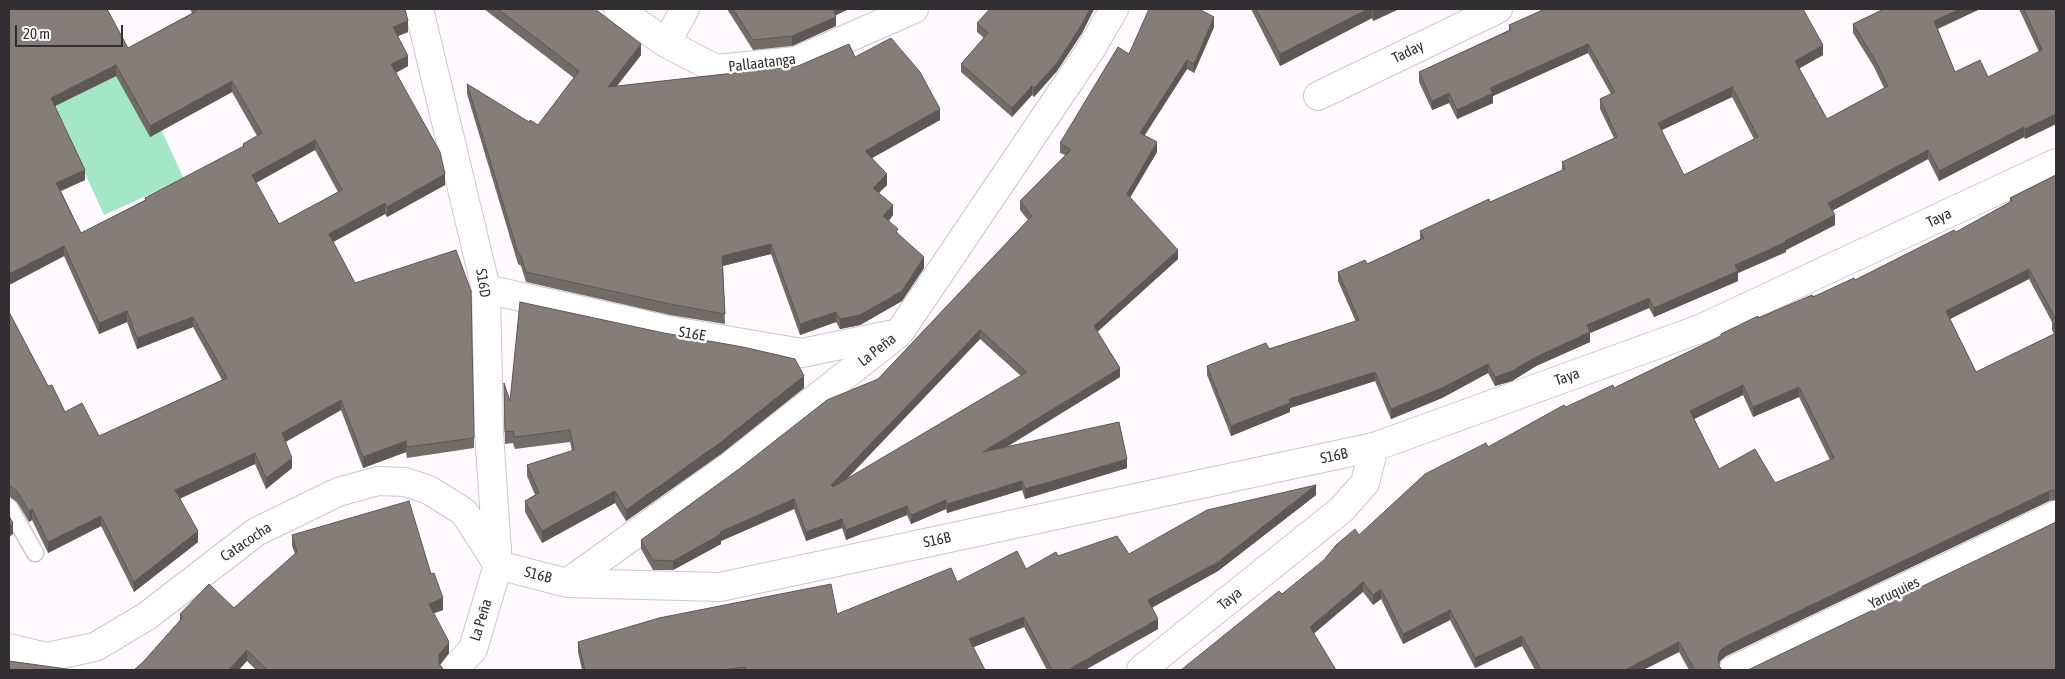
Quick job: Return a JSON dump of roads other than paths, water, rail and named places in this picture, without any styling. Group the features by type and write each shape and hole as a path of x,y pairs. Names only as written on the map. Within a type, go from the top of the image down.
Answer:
{"street":[{"name":"S16D","path":"419,9 486,289 489,433 498,565"},
{"name":"Pallaatanga","path":"618,9 666,43 716,69 796,61 914,9"},
{"path":"666,43 685,9"},
{"name":"La Peña","path":"568,583 730,466 899,333 1092,49 1114,9"},
{"name":"Taday","path":"1318,96 1498,9"},
{"name":"Taya","path":"1141,670 1341,510 1365,483 1374,447 1700,329 2056,164"},
{"name":"S16E","path":"486,289 667,330 802,353 899,333"},
{"name":"S16B","path":"498,565 568,583 720,586 1374,447"},
{"name":"Catacocha","path":"9,648 48,657 96,647 147,616 256,532 338,492 378,482 405,482 429,490 464,512 498,565"},
{"name":"Yaruquies","path":"1733,670 2056,515"},
{"name":"La Peña","path":"454,670 473,649 498,565"}],"lane":[{"path":"9,507 35,553"}]}
